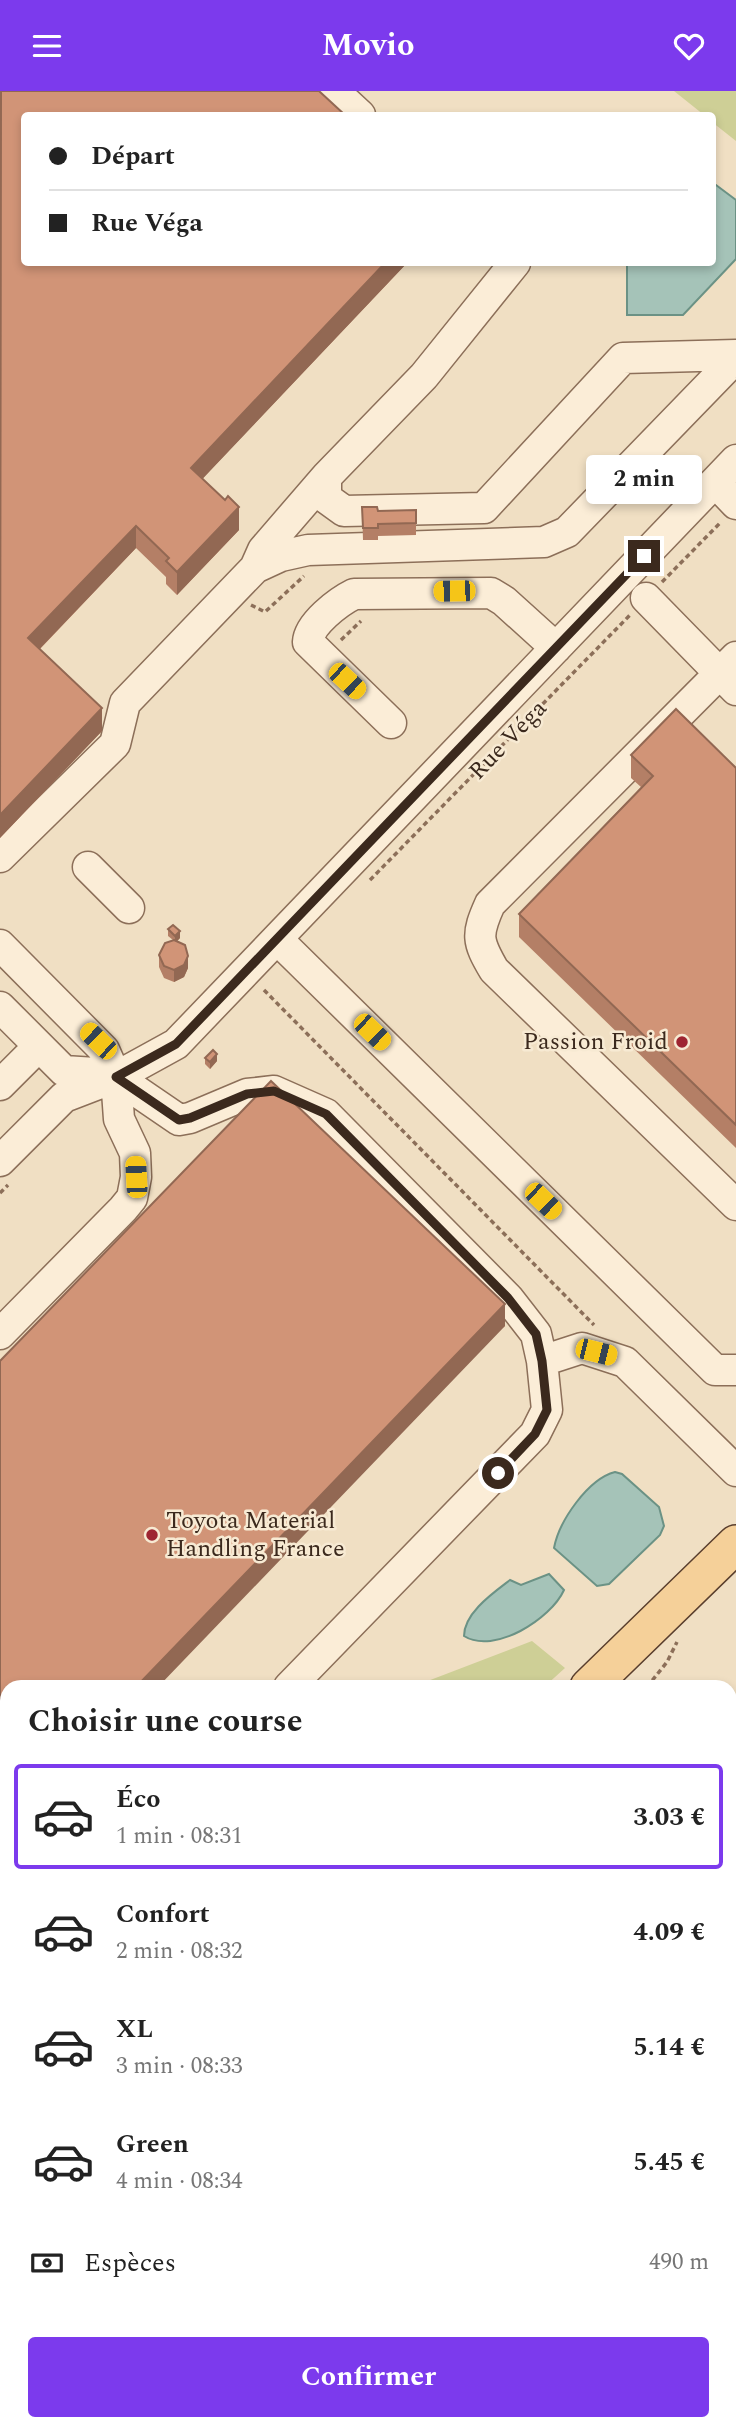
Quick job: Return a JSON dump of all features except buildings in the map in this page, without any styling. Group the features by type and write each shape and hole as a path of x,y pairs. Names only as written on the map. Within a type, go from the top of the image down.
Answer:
{"main road":[{"path":"596,1680 736,1544"},
{"path":"632,1680 736,1568"}],"street":[{"path":"334,91 357,112"},
{"path":"0,857 115,744 125,703 245,579 263,550 326,477 424,376 513,266"},
{"path":"326,477 326,498 344,511 484,508 623,358 736,355"},
{"path":"245,579 281,556 308,550 544,542 567,532 730,364 736,362"},
{"name":"Rue Véga","path":"0,1161 64,1097 176,1044 736,460"},
{"path":"715,482 732,510"},
{"path":"391,723 308,642 308,634 340,601 354,594 491,593 504,601 556,648"},
{"path":"646,598 730,673 490,904 479,929 480,946 494,970 736,1205"},
{"path":"88,867 130,908"},
{"path":"277,939 715,1370 736,1370"},
{"path":"0,945 98,1041 115,1075 120,1119 135,1153 136,1177 132,1198 0,1334"},
{"path":"0,1007 64,1071 115,1075 179,1120 247,1094 274,1091 326,1114 508,1298 536,1334 547,1410 535,1434 296,1680"},
{"path":"5,1070 39,1046"},
{"path":"542,1361 582,1348 625,1362 736,1471"}],"path":[{"name":"Rue Véga","path":"370,881 732,510"},
{"path":"245,579 256,610 265,612 307,573"},
{"path":"264,990 605,1336 609,1355"},
{"path":"653,1680 667,1662 689,1619"}],"green space":[{"path":"674,91 736,91 736,141 716,125 716,112 700,112"},
{"path":"532,1641 565,1668 552,1680 430,1680"}],"water":[{"path":"716,185 736,200 736,259 683,315 627,315 627,266 716,266"},
{"path":"615,1472 622,1474 659,1507 664,1526 660,1535 609,1584 597,1586 554,1548 562,1526 576,1503 595,1483"},
{"path":"549,1574 564,1590 557,1601 535,1622 520,1631 490,1641 476,1641 464,1636 465,1628 474,1612 510,1580 521,1585"}],"place":[{"name":"Passion Froid","path":"682,1042"},
{"name":"Toyota Material Handling France","path":"152,1535"}],"route":[{"path":"498,1473 535,1434 547,1410 536,1334 508,1298 326,1114 274,1091 247,1094 179,1120 116,1077 176,1044 644,556"}]}
